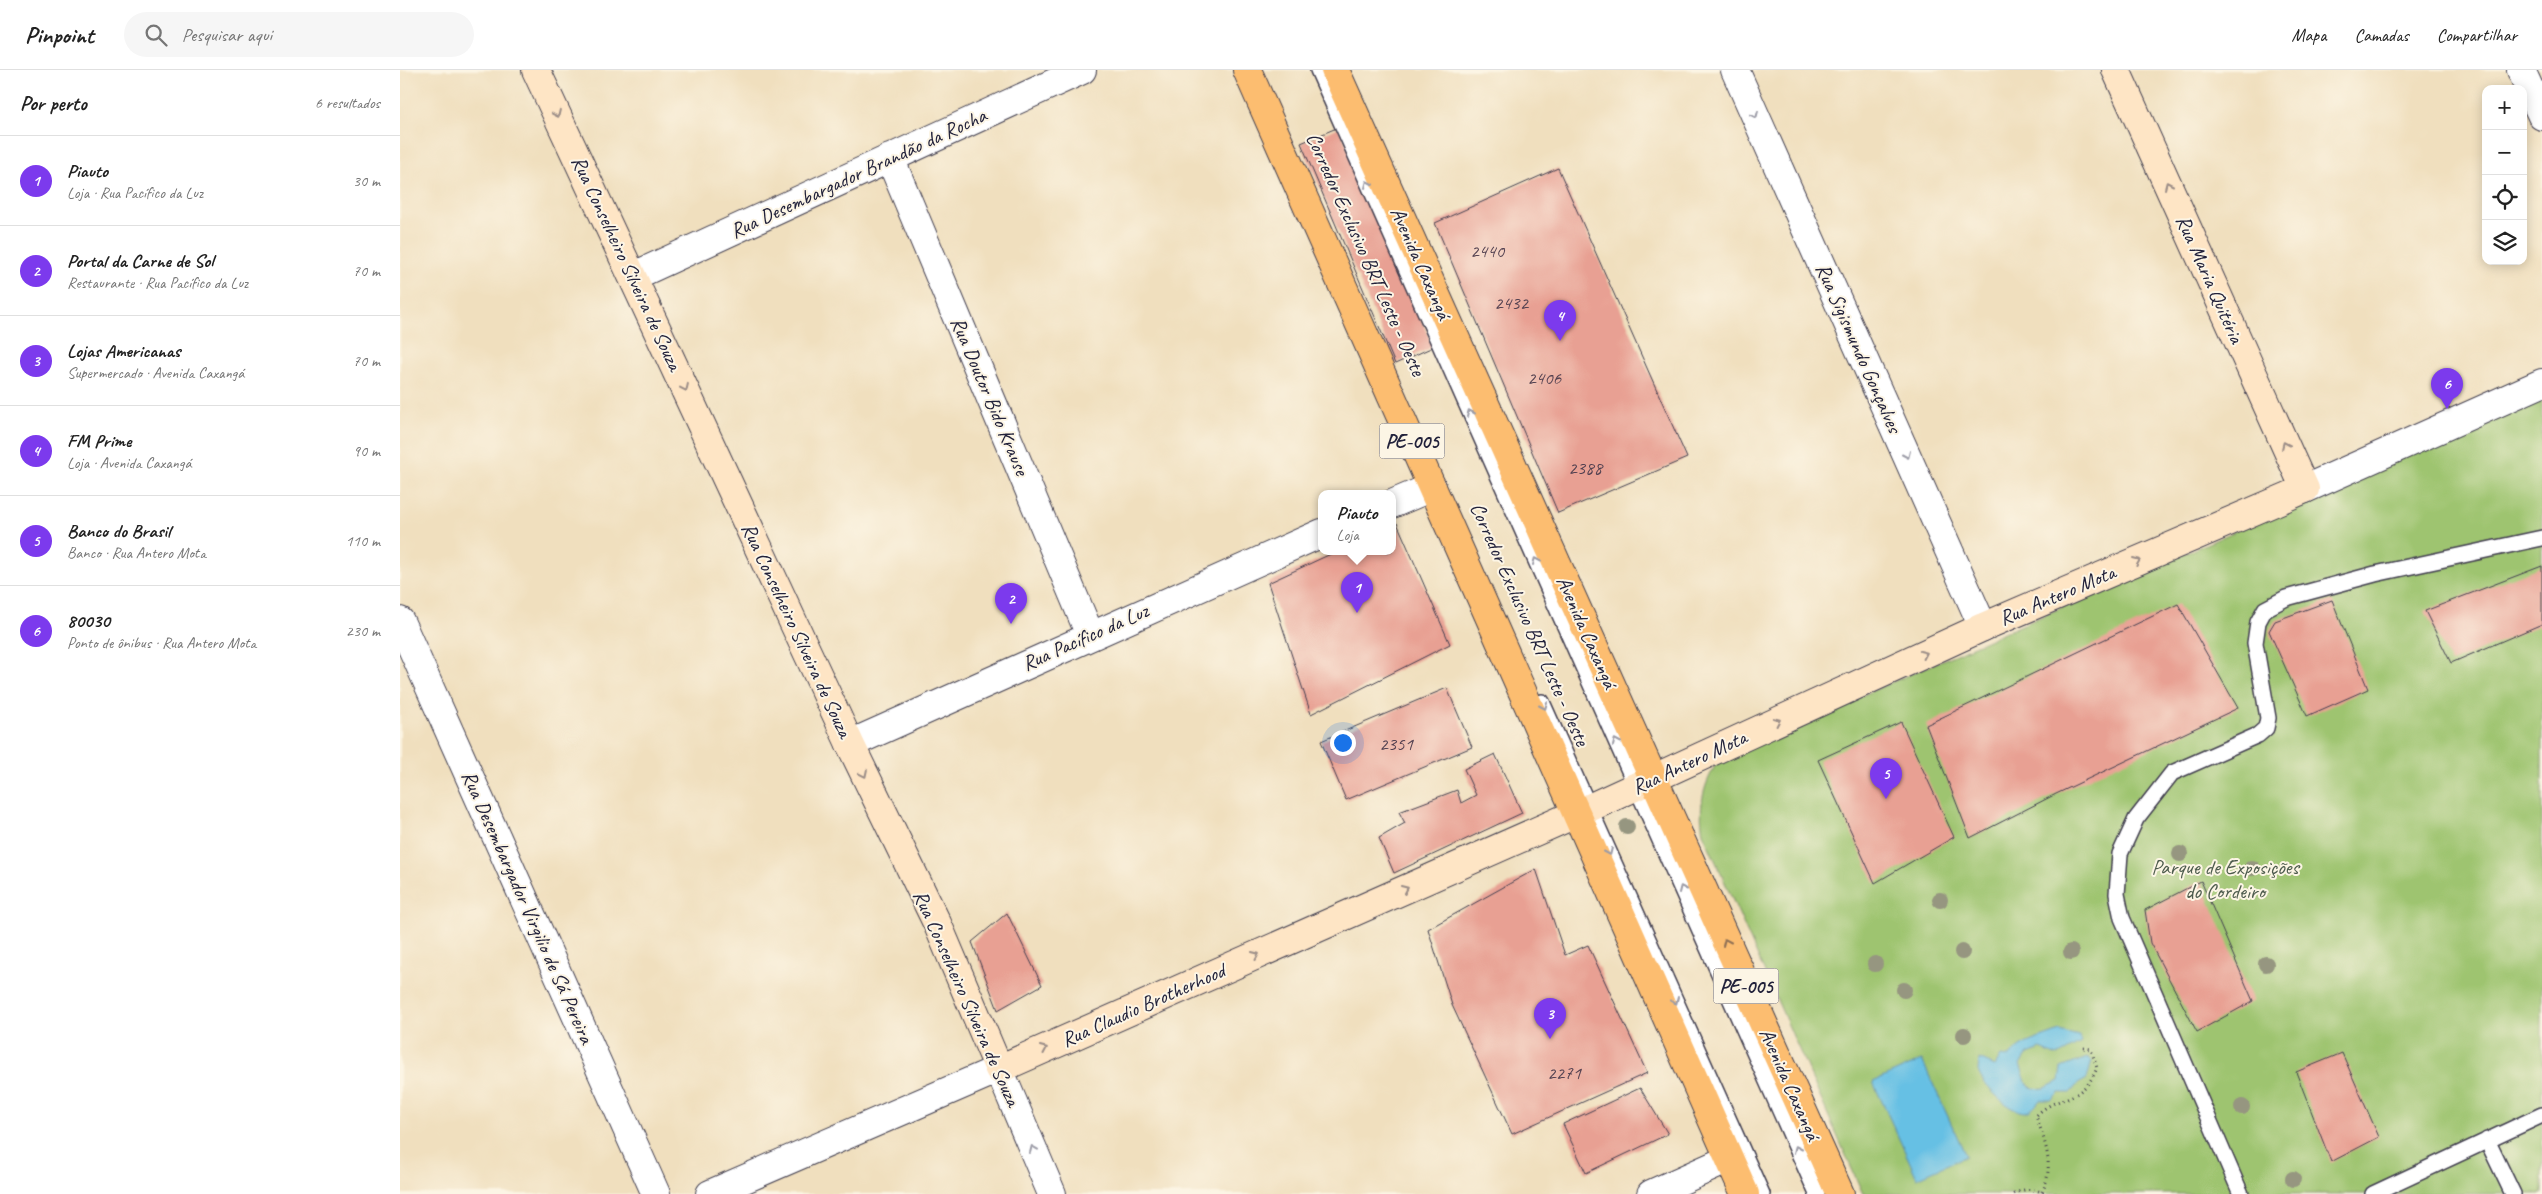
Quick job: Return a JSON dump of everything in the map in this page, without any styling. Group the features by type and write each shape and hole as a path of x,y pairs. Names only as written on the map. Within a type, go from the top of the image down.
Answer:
{"main road":[{"name":"PE-005","path":"1247,70 1432,487 1583,811 1745,1194"},
{"name":"Avenida Caxangá","path":"1335,70 1644,782 1840,1194"}],"street":[{"name":"Rua Conselheiro Silveira de Souza","path":"536,70 634,276 850,744 937,923 1052,1194"},
{"name":"Rua Desembargador Brandão da Rocha","path":"634,276 1082,70"},
{"name":"Rua Sigismundo Gonçalves","path":"1735,70 1983,627"},
{"name":"Rua Maria Quitéria","path":"2116,70 2305,489"},
{"path":"2521,70 2542,116"},
{"name":"Rua Doutor Bido Krause","path":"890,158 1090,635"},
{"name":"Rua Antero Mota","path":"1583,811 1983,627 2305,489 2542,383"},
{"path":"1396,502 1432,487"},
{"name":"Rua Pacífico da Luz","path":"850,744 1090,635 1318,535"},
{"name":"Rua Desembargador Virgilio de Sá Pereira","path":"400,621 656,1194"},
{"name":"Rua Claudio Brotherhood","path":"710,1194 999,1069 1583,811"},
{"path":"1651,1194 1729,1159"}],"lane":[{"name":"Corredor Exclusivo BRT Leste - Oeste","path":"1261,70 1583,811 1762,1194"},
{"name":"Corredor Exclusivo BRT Leste - Oeste","path":"1318,70 1644,782 1817,1194"},
{"path":"2241,1194 2122,918 2117,894 2120,854 2136,819 2172,774 2258,735 2266,728 2268,718 2255,643 2258,622 2265,609 2286,598 2375,574 2542,538"},
{"path":"2373,1194 2542,1115"},
{"path":"2487,1140 2513,1194"}],"path":[{"path":"2014,1194 2024,1190 2043,1193 2047,1182 2048,1150 2036,1116 2044,1107 2077,1095 2092,1080 2097,1068 2091,1049 2083,1048"}],"green space":[{"name":"Parque de Exposições do Cordeiro","path":"2542,396 2542,1194 1863,1194 1703,833 1701,812 1706,785 1720,758"}],"water":[{"path":"2059,1031 2079,1036 2081,1043 2057,1056 2041,1049 2028,1054 2020,1064 2026,1082 2033,1089 2045,1088 2059,1081 2061,1068 2087,1058 2092,1061 2087,1079 2078,1084 2070,1093 2059,1093 2052,1100 2040,1100 2032,1109 2025,1112 2019,1111 1997,1097 1981,1077 1978,1071 1979,1059 1995,1066 2001,1056 2010,1057 2019,1047"},
{"path":"1922,1060 1966,1156 1917,1178 1873,1082"}],"building":[{"path":"1339,127 1433,347 1395,364 1301,143"},
{"path":"1558,168 1687,458 1558,513 1435,223"},
{"path":"1396,523 1450,644 1311,714 1268,583 1329,555 1396,555"},
{"path":"2542,566 2542,624 2451,663 2425,611"},
{"path":"2332,600 2368,689 2307,716 2269,631 2275,621"},
{"path":"2178,604 2238,708 2056,794 1970,838 1926,725"},
{"path":"1447,688 1472,747 1346,800 1321,741"},
{"path":"1901,722 1954,837 1875,883 1818,760"},
{"path":"1495,754 1522,813 1394,873 1379,838 1405,823 1399,812 1457,790 1461,803 1476,795 1464,769"},
{"path":"1536,869 1565,955 1588,945 1647,1073 1512,1134 1452,1005 1428,929"},
{"path":"2201,881 2253,1001 2197,1032 2150,943 2145,910"},
{"path":"1007,913 1042,985 998,1010 972,942"},
{"path":"2342,1053 2379,1137 2331,1162 2296,1072"},
{"path":"1640,1088 1668,1134 1586,1173 1563,1124"}],"place":[{"name":"FM Prime","path":"1560,341"},
{"name":"80030","path":"2447,409"},
{"name":"Piauto","path":"1357,613"},
{"name":"Portal da Carne de Sol","path":"1011,624"},
{"name":"Banco do Brasil","path":"1886,799"},
{"name":"Lojas Americanas","path":"1550,1039"}]}
